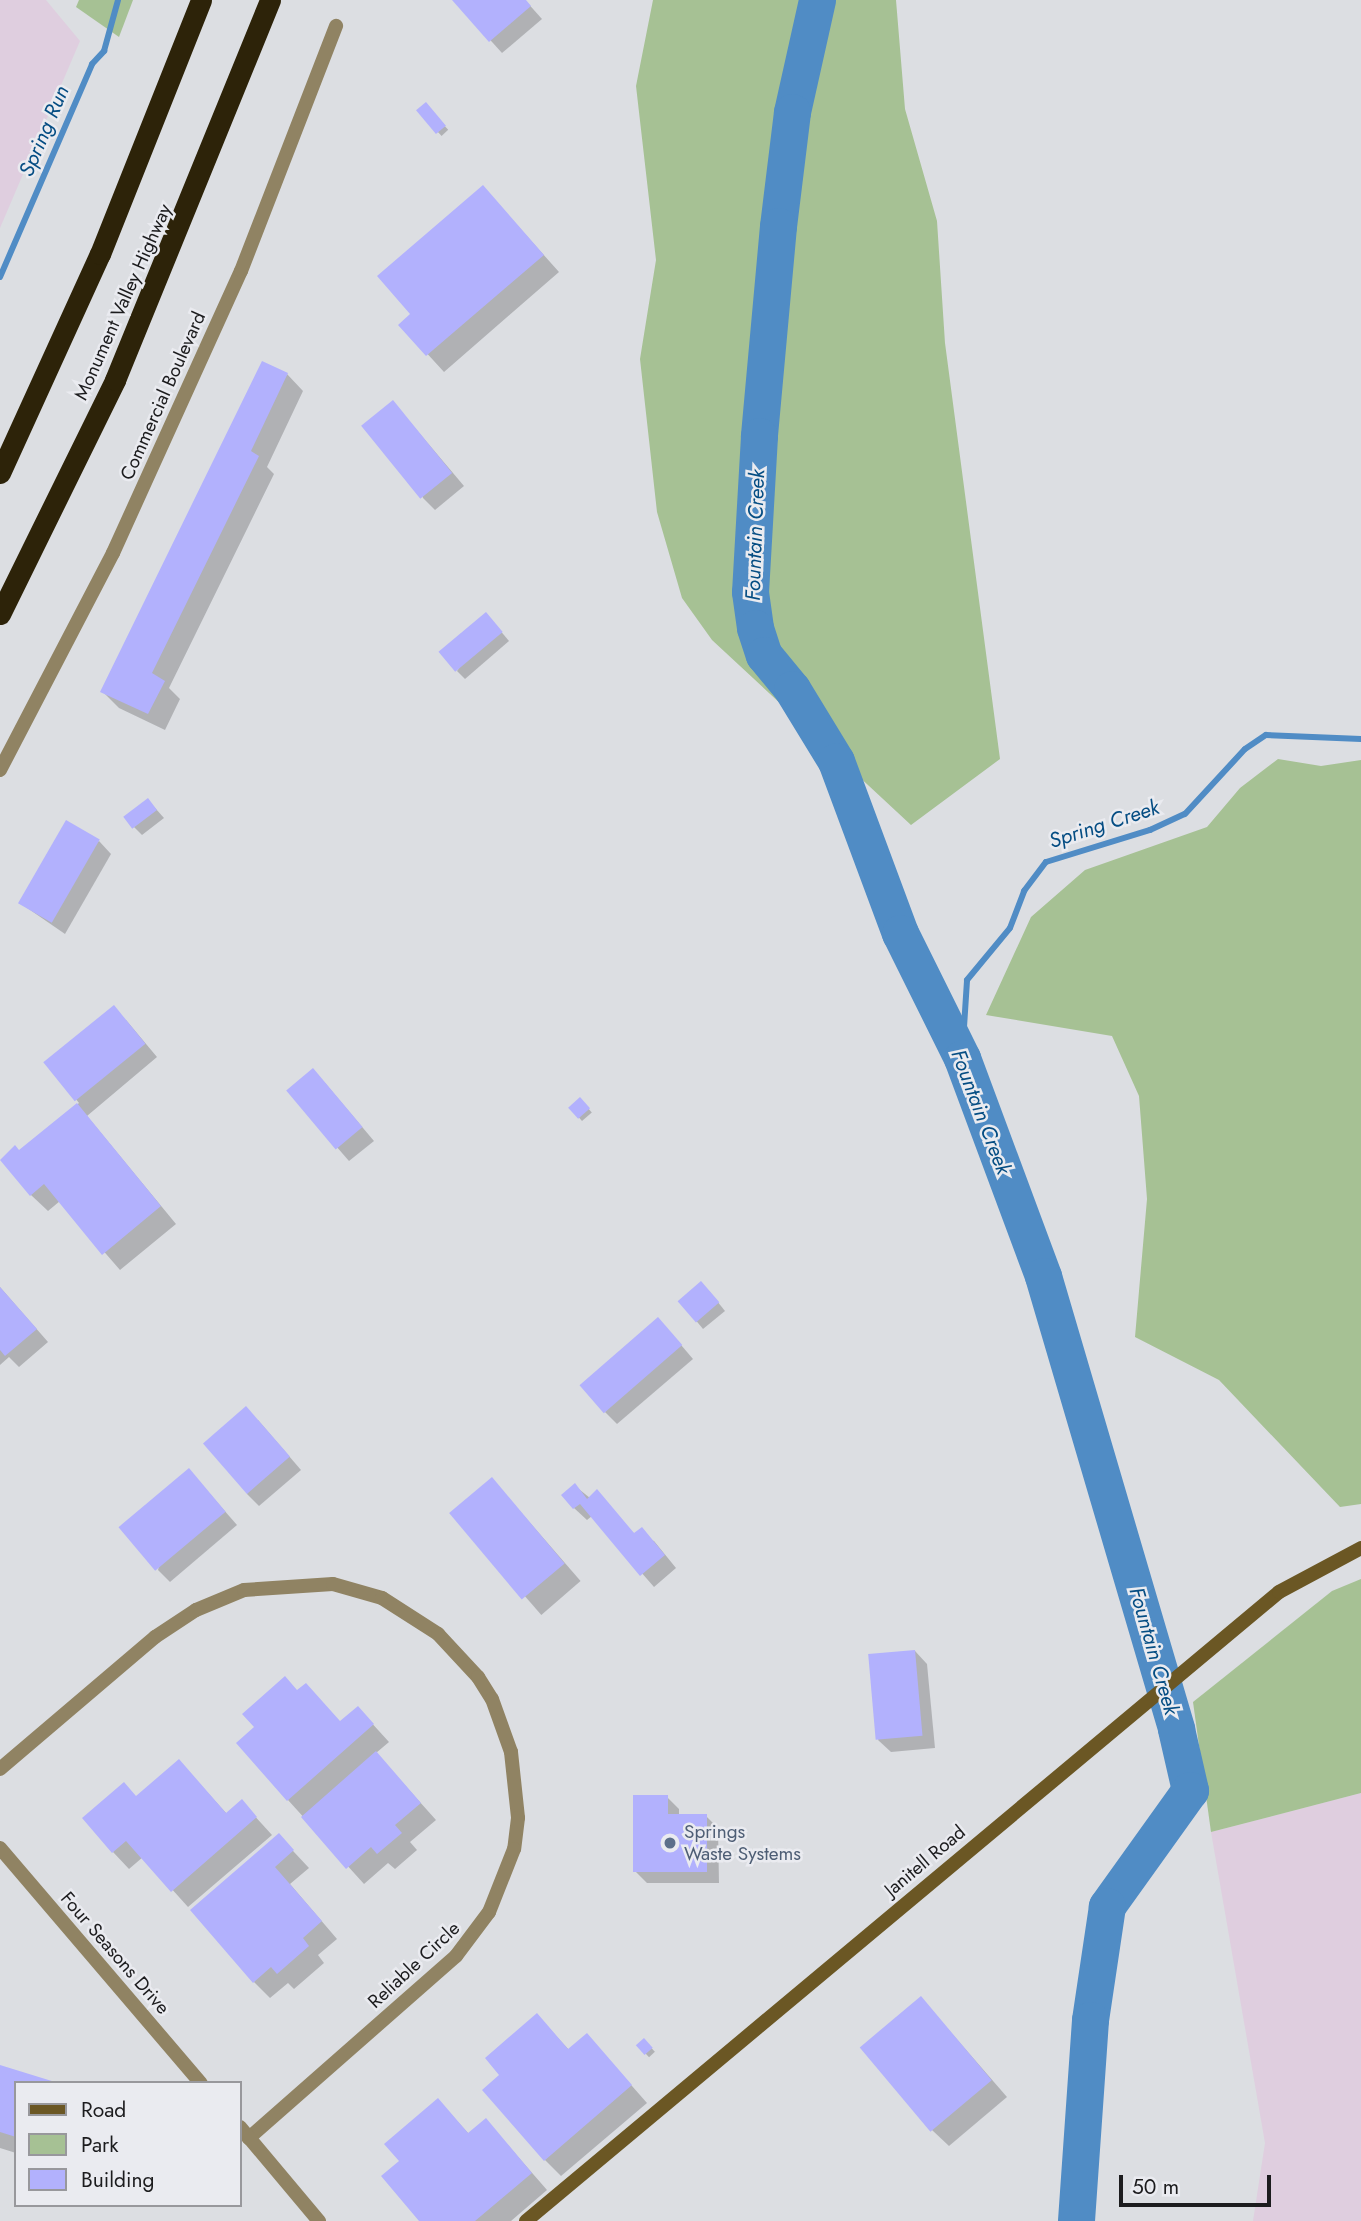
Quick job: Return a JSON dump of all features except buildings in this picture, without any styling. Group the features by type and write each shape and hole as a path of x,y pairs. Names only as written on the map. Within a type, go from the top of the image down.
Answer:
{"highway":[{"name":"Monument Valley Highway","path":"0,473 100,254 201,0"},
{"name":"Monument Valley Highway","path":"0,614 115,380 270,0"}],"street":[{"name":"Commercial Boulevard","path":"0,770 113,553 225,305 336,26"},
{"name":"Janitell Road","path":"526,2221 1279,1592 1361,1548"},
{"name":"Reliable Circle","path":"0,1769 166,1629 207,1604 244,1590 332,1584 383,1598 439,1634 478,1677 492,1699 512,1752 518,1818 514,1849 489,1912 456,1956 244,2133"},
{"name":"Four Seasons Drive","path":"0,1848 199,2081"},
{"path":"244,2133 319,2221"}],"shaded area":[{"path":"0,0 46,0 80,41 0,228"},
{"path":"1361,1793 1361,2221 1253,2221 1265,2143 1211,1832"}],"green space":[{"path":"79,0 133,0 119,37 76,7"},
{"path":"653,0 896,0 905,109 937,221 945,343 1000,759 911,825 712,640 682,598 657,512 640,359 656,260 636,86"},
{"path":"1278,759 1321,766 1361,760 1361,1504 1340,1507 1219,1380 1135,1337 1147,1199 1139,1096 1112,1036 986,1015 1031,917 1085,870 1207,827 1240,788"},
{"path":"1361,1579 1361,1793 1211,1832 1193,1702 1332,1591"}],"waterway":[{"name":"Spring Run","path":"0,277 92,64 104,51 118,0"},
{"name":"Fountain Creek","path":"817,0 792,112 778,226 759,436 750,592 755,628 764,655 792,689 836,761 900,933 962,1058 1043,1276 1176,1729 1190,1790 1107,1906 1090,2020 1076,2221"},
{"name":"Spring Creek","path":"962,1058 967,980 1010,928 1024,891 1046,862 1150,830 1185,814 1245,749 1266,735 1361,739"}],"place":[{"name":"Springs Waste Systems","path":"670,1843"}]}
